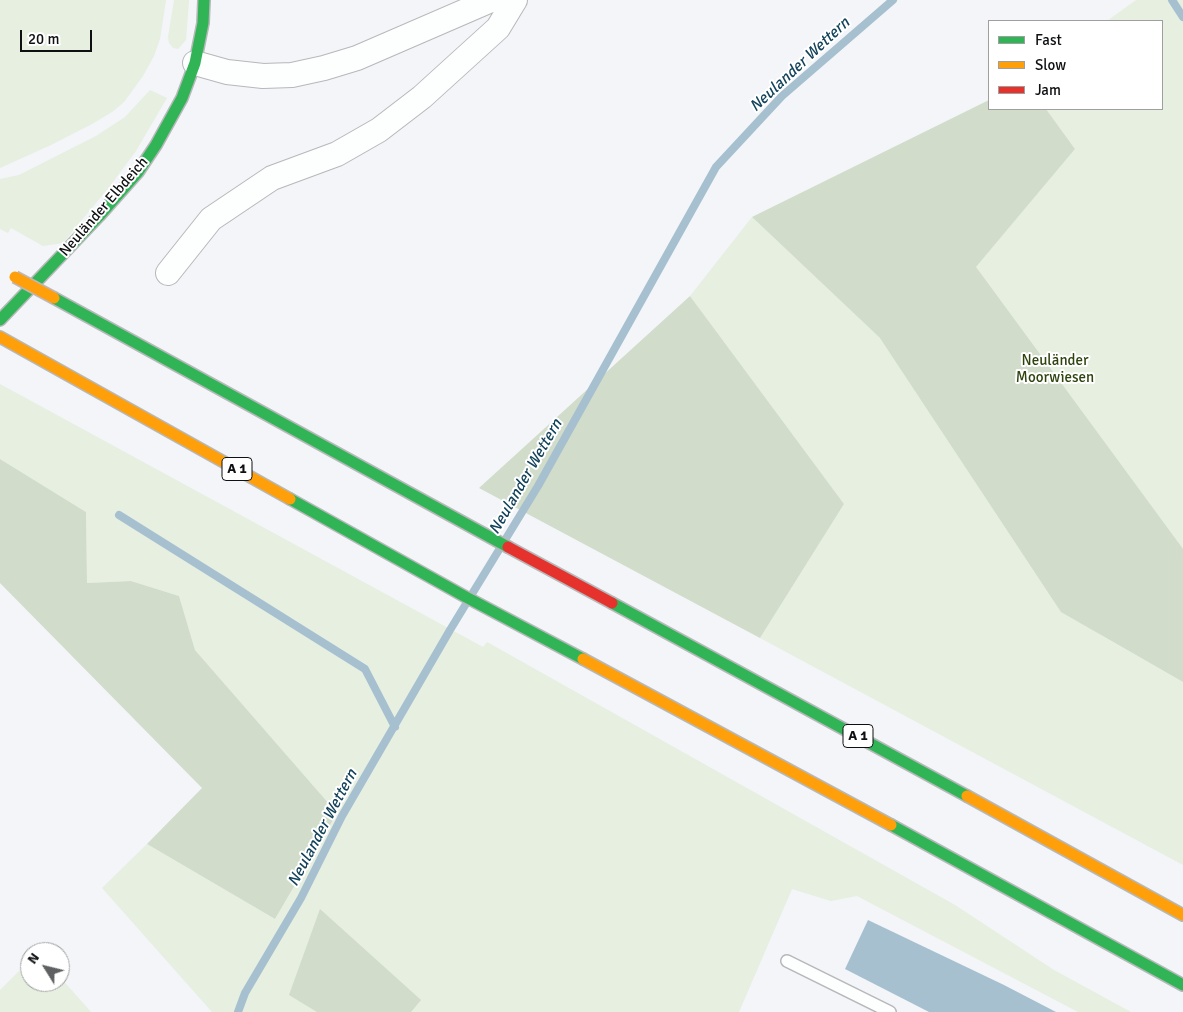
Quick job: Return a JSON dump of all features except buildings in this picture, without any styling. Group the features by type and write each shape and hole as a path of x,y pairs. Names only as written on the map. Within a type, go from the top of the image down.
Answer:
{"main road":[{"name":"Neuländer Elbdeich","path":"0,320 138,172 171,121 195,63 203,23 204,0"},
{"name":"A 1","path":"11,274 1183,915"},
{"name":"A 1","path":"5,340 464,596 763,756 1183,985"}],"street":[{"path":"195,63 227,72 263,76 292,75 357,58 491,0"},
{"path":"168,273 211,219 272,178 337,154 354,145 379,130 422,97 498,28 515,0"}],"lane":[{"path":"787,961 890,1012"}],"green space":[{"path":"0,0 166,0 160,39 154,56 143,76 124,102 92,124 0,168"},
{"path":"174,0 189,0 186,40 178,49 173,48 169,43 168,37"},
{"name":"Neuländer Moorwiesen","path":"1136,0 1183,0 1183,679 1092,630 1183,682 1183,865 760,638 844,504 690,296 752,217 880,338 976,267 1075,149 1047,110 1163,110 1163,20 1108,20"},
{"path":"150,90 167,98 136,151 63,243 43,246 11,228 8,233 0,229 0,179 19,175 96,136 125,117"},
{"path":"988,100 988,110 1047,110 1075,149 976,267 1183,549 1183,682 1061,612 880,338 752,217"},
{"path":"690,296 844,504 760,638 479,488"},
{"path":"0,384 483,647 487,642 955,905 1054,970 1131,1012 1078,1012 857,896 831,901 792,889 739,1012 212,1012 102,888 147,844 275,919 337,813 195,650 179,596 131,581 87,583 86,512 0,459"},
{"path":"0,459 86,512 87,583 131,581 179,596 195,650 337,813 275,919 147,844 202,788 0,583"},
{"path":"320,909 421,1000 411,1012 317,1012 289,995"},
{"path":"20,970 20,992 70,992 70,988 91,1012 0,1012 0,990"}],"water":[{"path":"868,920 1056,1012 929,1012 845,969"}],"waterway":[{"name":"Neulander Wettern","path":"238,1012 245,993 301,898 342,816 450,630 538,486 716,167 782,96 893,0"},
{"path":"1172,0 1183,17"},
{"path":"119,515 365,669 395,727"}],"traffic: fast":[{"path":"0,320 99,216 138,172 156,145 182,98 195,63 203,23 204,0"},
{"path":"54,298 508,547"},
{"path":"290,499 464,596 583,659"},
{"path":"612,603 967,796"},
{"path":"891,825 1183,985"}],"traffic: slow":[{"path":"15,277 54,298"},
{"path":"0,337 290,499"},
{"path":"583,659 891,825"},
{"path":"967,796 1183,915"}],"traffic: jam":[{"path":"508,547 612,603"}]}
